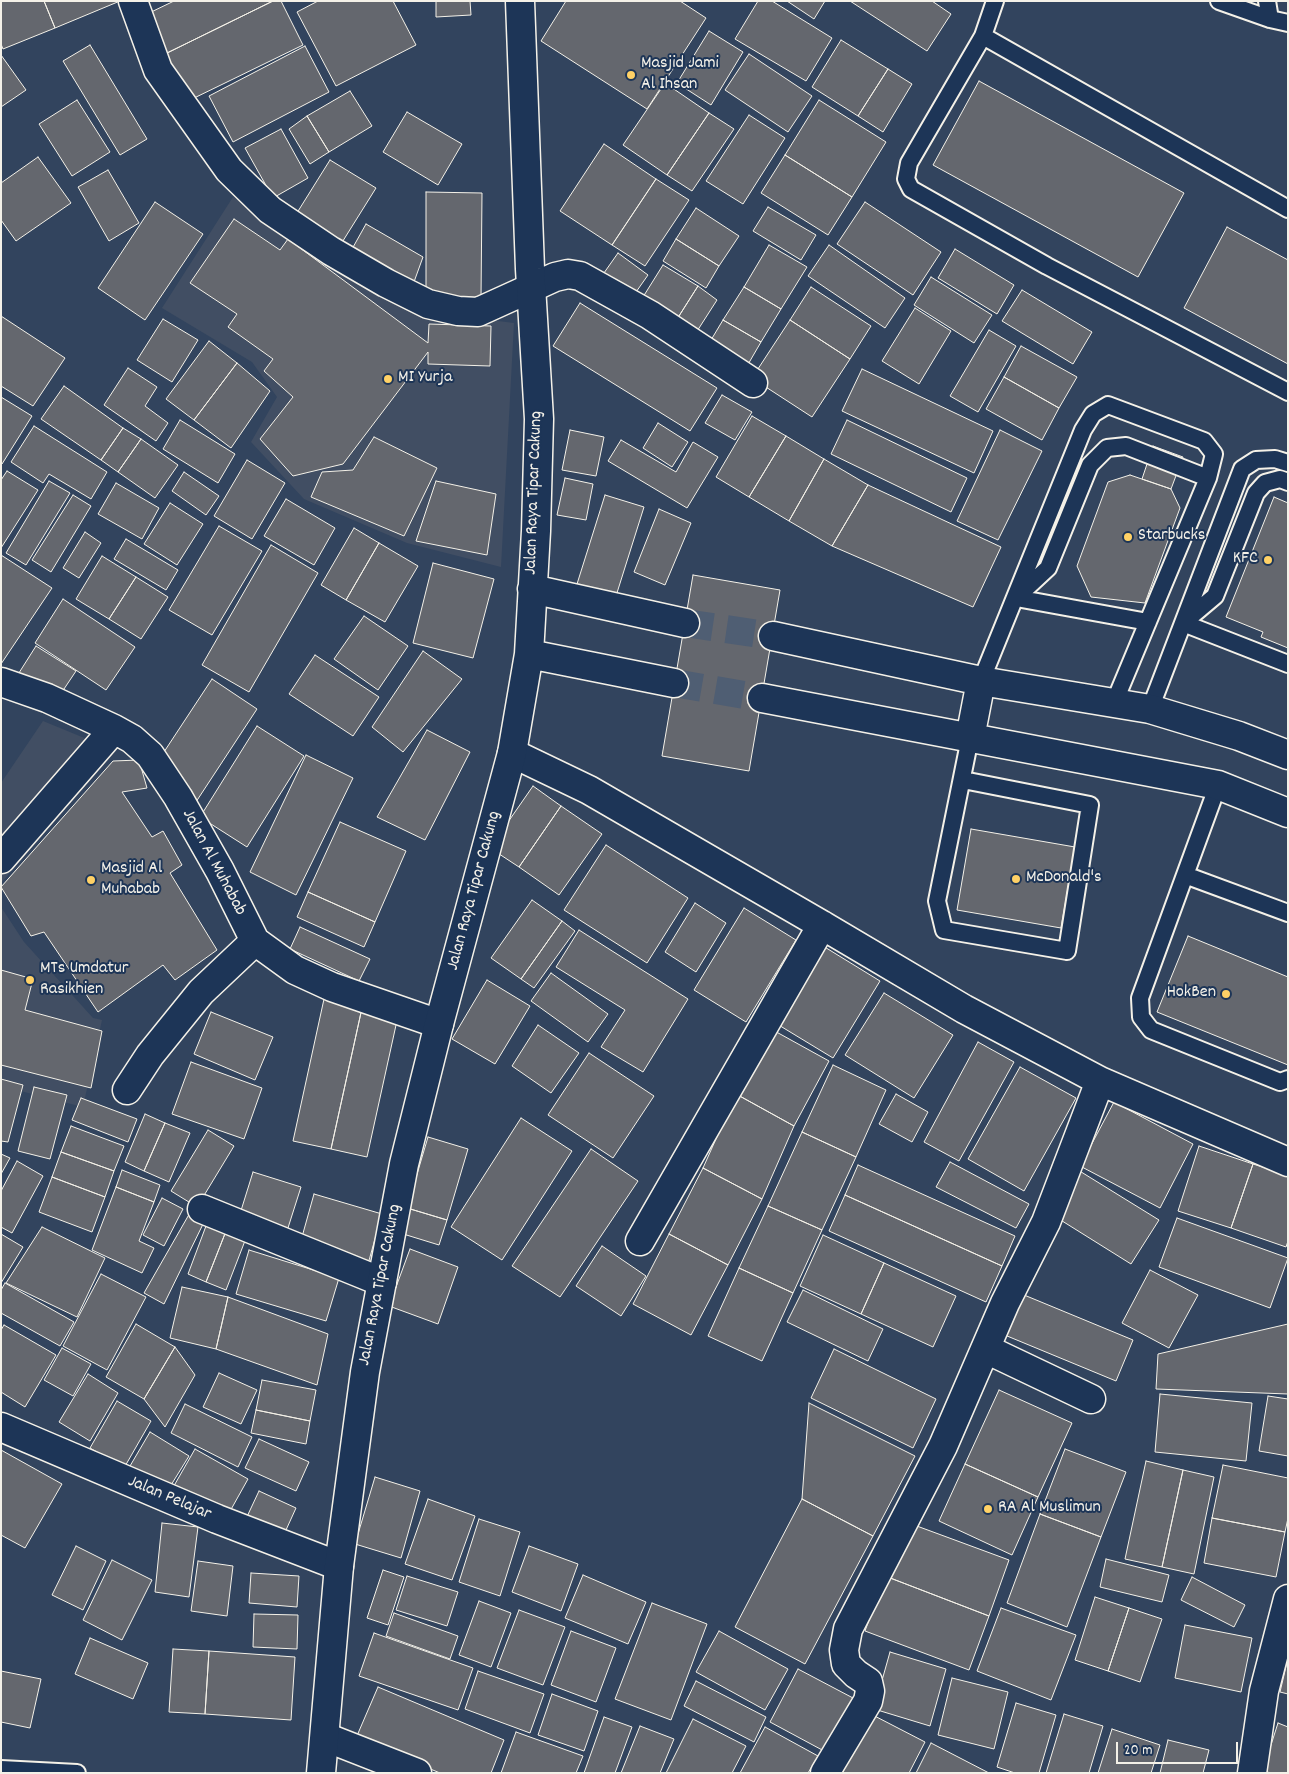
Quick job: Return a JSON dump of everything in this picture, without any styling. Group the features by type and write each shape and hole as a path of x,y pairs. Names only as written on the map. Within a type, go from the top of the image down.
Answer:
{"street":[{"path":"132,1 158,70 228,170 270,210 331,252 428,304 458,311 478,312 554,277 568,274 580,276 650,315 753,383"},
{"name":"Jalan Raya Tipar Cakung","path":"321,1773 339,1566 365,1372 404,1164 439,1024 512,753 528,654 536,531 539,419 520,1"},
{"path":"532,589 685,623"},
{"path":"773,636 981,681 1150,709 1240,736 1288,755"},
{"path":"528,654 674,683"},
{"path":"970,738 981,681"},
{"name":"Jalan Al Muhabab","path":"1,682 47,698 114,729 132,739 150,755 178,798 215,863 255,941 296,970 332,987 439,1024"},
{"path":"762,698 1218,785 1288,813"},
{"path":"1,859 114,729"},
{"path":"512,753 589,790 964,1010 1100,1081 1288,1162"},
{"path":"640,1241 822,925"},
{"path":"127,1090 150,1055 201,992 255,941"},
{"path":"825,1773 868,1701 870,1691 868,1682 846,1664 844,1650 848,1629 943,1446 1005,1303 1046,1222 1100,1081"},
{"path":"202,1208 382,1282"},
{"path":"986,1349 1091,1399"},
{"name":"Jalan Pelajar","path":"1,1427 217,1519 339,1566"},
{"path":"1252,1773 1264,1691 1283,1640 1288,1599"},
{"path":"325,1737 417,1773"}],"lane":[{"path":"995,1 983,36 908,163 906,179 911,189 1047,266 1288,392"},
{"path":"1220,1 1270,19 1288,23"},
{"path":"1267,1 1270,19"},
{"path":"983,36 1288,209"},
{"path":"981,681 1083,430 1093,414 1108,405 1204,441 1214,454 1208,478 1114,703"},
{"path":"1016,598 1048,568 1090,465 1107,448 1126,446 1208,478"},
{"path":"1150,709 1242,469 1256,460 1275,458 1288,463"},
{"path":"1183,623 1215,596 1256,493 1265,483 1280,479 1288,482"},
{"path":"1016,598 1148,622"},
{"path":"1183,623 1288,664"},
{"path":"962,780 1090,805 1067,951 944,930 937,902 970,738"},
{"path":"1218,785 1140,998 1141,1017 1151,1030 1280,1082 1288,1079"},
{"path":"1185,875 1288,913"},
{"path":"1,1769 77,1773"}],"shaded area":[{"name":"MI Yurja","path":"233,197 419,311 514,323 501,567 407,543 304,499 251,442 277,397 252,362 162,308"},
{"path":"43,721 116,751 1,883 1,783"},
{"name":"MTs Umdatur Rasikhien","path":"1,907 24,942 93,1018 102,1020 83,1107 1,1086"}],"building":[{"path":"1,1 44,1 55,28 3,49 1,44"},
{"path":"44,1 120,1 55,28"},
{"path":"174,1 273,1 165,54 145,15"},
{"path":"273,1 281,1 303,45 188,101 165,54"},
{"path":"318,1 393,1 416,45 336,86 297,12"},
{"path":"436,1 470,1 471,15 436,17"},
{"name":"Masjid Jami Al Ihsan","path":"566,1 680,1 706,18 647,109 541,41"},
{"path":"758,1 772,1 832,38 806,81 735,39"},
{"path":"787,1 825,1 814,19"},
{"path":"850,1 932,1 951,14 927,51"},
{"path":"709,31 743,52 711,105 677,83"},
{"path":"841,40 888,69 858,116 812,87"},
{"path":"90,45 147,139 120,155 63,61"},
{"path":"305,46 329,92 233,142 209,96"},
{"path":"749,54 812,96 788,132 725,90"},
{"path":"1,55 26,90 1,107"},
{"path":"888,69 912,84 883,132 858,116"},
{"path":"979,81 1184,193 1138,277 933,165"},
{"path":"665,83 709,113 667,175 623,145"},
{"path":"350,91 372,126 329,152 307,116"},
{"path":"77,100 110,152 72,176 39,124"},
{"path":"819,100 886,142 852,197 785,155"},
{"path":"407,112 462,144 438,185 383,152"},
{"path":"709,113 734,129 692,191 667,175"},
{"path":"749,115 785,138 743,204 706,181"},
{"path":"307,116 329,152 310,164 289,129"},
{"path":"281,129 308,178 273,198 245,148"},
{"path":"604,144 656,179 612,245 560,211"},
{"path":"785,155 852,197 828,235 761,193"},
{"path":"38,157 71,203 16,241 1,220 1,183"},
{"path":"330,160 376,188 341,244 295,216"},
{"path":"108,170 139,223 109,241 78,187"},
{"path":"656,179 689,200 645,266 612,245"},
{"path":"426,192 482,193 481,298 426,298"},
{"path":"155,202 203,234 145,320 98,288"},
{"path":"865,202 941,252 913,295 837,244"},
{"path":"768,207 816,235 801,260 753,231"},
{"path":"696,208 739,236 719,266 676,239"},
{"path":"234,219 280,250 288,239 428,343 429,324 491,326 490,366 428,364 428,352 343,464 293,476 260,439 293,397 264,371 273,359 228,327 237,314 190,283"},
{"path":"366,224 423,257 410,293 347,258"},
{"path":"1227,227 1288,260 1288,364 1184,308"},
{"path":"676,239 719,266 706,288 663,261"},
{"path":"769,245 807,267 781,309 744,287"},
{"path":"829,245 905,298 885,328 808,276"},
{"path":"955,249 1014,285 997,314 938,278"},
{"path":"618,253 648,275 629,302 599,280"},
{"path":"663,265 698,286 672,327 638,305"},
{"path":"931,277 992,315 974,343 914,305"},
{"path":"698,286 717,300 692,339 672,327"},
{"path":"744,287 781,309 761,342 723,320"},
{"path":"811,287 871,326 850,359 790,320"},
{"path":"1022,290 1092,332 1073,364 1002,321"},
{"path":"580,303 717,388 690,431 553,346"},
{"path":"915,308 951,331 919,384 882,361"},
{"path":"1,316 65,358 33,406 1,386"},
{"path":"163,319 198,340 172,382 137,360"},
{"path":"723,320 761,342 743,373 705,350"},
{"path":"790,320 850,359 812,417 752,378"},
{"path":"989,330 1016,346 978,412 950,396"},
{"path":"209,341 237,363 194,420 166,399"},
{"path":"1021,346 1077,377 1059,408 1004,377"},
{"path":"237,363 270,391 231,448 194,420"},
{"path":"128,368 157,387 145,406 168,423 156,441 104,405"},
{"path":"862,369 993,431 974,473 842,411"},
{"path":"1004,377 1059,408 1042,440 986,409"},
{"path":"64,386 123,428 101,460 41,419"},
{"path":"722,395 752,412 735,440 705,423"},
{"path":"1,397 32,416 2,464 1,464"},
{"path":"752,416 786,436 749,497 716,477"},
{"path":"180,420 235,454 218,483 163,449"},
{"path":"847,420 967,478 951,512 831,454"},
{"path":"658,423 688,442 672,467 643,448"},
{"path":"34,426 107,472 91,499 49,474 43,483 11,462"},
{"path":"123,428 141,439 118,472 101,460"},
{"path":"570,430 604,437 596,476 562,470"},
{"path":"1000,430 1042,451 998,540 957,521"},
{"path":"786,436 824,459 789,521 749,497"},
{"path":"374,437 437,468 404,536 311,497 322,472 353,470"},
{"path":"141,439 178,465 155,498 118,472"},
{"path":"621,440 676,472 693,442 718,457 687,508 608,461"},
{"path":"1153,446 1183,457 1171,489 1142,479"},
{"path":"824,459 868,485 832,546 789,521"},
{"path":"247,460 285,483 252,539 214,516"},
{"path":"7,471 38,490 1,548 1,480"},
{"path":"184,472 219,496 206,515 172,491"},
{"name":"Starbucks","path":"1130,475 1171,489 1180,508 1145,603 1091,597 1077,566 1108,482"},
{"path":"565,478 593,484 586,520 557,515"},
{"path":"49,481 70,493 26,565 6,553"},
{"path":"436,481 496,494 487,555 416,541"},
{"path":"116,483 159,508 142,539 98,514"},
{"path":"868,485 1001,547 973,607 832,546"},
{"path":"73,495 91,506 51,572 32,560"},
{"path":"605,495 644,507 616,596 577,584"},
{"name":"KFC","path":"1274,497 1288,503 1288,648 1261,637 1263,632 1226,617"},
{"path":"286,499 335,528 314,565 264,536"},
{"path":"170,503 203,524 177,565 144,544"},
{"path":"659,509 691,523 665,585 634,572"},
{"path":"219,526 262,551 212,635 169,610"},
{"path":"354,528 379,543 346,600 321,585"},
{"path":"85,532 101,543 79,578 63,568"},
{"path":"126,539 178,570 166,590 114,559"},
{"path":"379,543 418,566 385,622 346,600"},
{"path":"271,545 318,573 249,692 202,665"},
{"path":"1,555 52,588 1,664"},
{"path":"102,556 136,577 109,619 76,599"},
{"path":"433,563 494,579 473,658 413,643"},
{"path":"693,575 780,590 749,771 662,756"},
{"path":"136,577 168,597 141,639 109,619"},
{"path":"63,599 135,647 106,690 35,643"},
{"path":"364,616 408,646 378,690 334,659"},
{"path":"36,646 76,671 56,701 17,676"},
{"path":"423,651 462,679 403,752 372,727"},
{"path":"315,655 379,697 353,736 289,694"},
{"path":"212,679 257,709 192,808 160,758"},
{"path":"257,726 304,756 247,847 200,817"},
{"path":"427,730 470,752 425,840 377,817"},
{"path":"306,755 353,778 296,895 250,872"},
{"name":"Masjid Al Muhabab","path":"139,760 147,788 122,792 152,837 163,831 182,865 170,873 217,950 175,980 163,965 98,1012 44,932 31,936 1,887 113,761"},
{"path":"533,786 561,806 519,867 490,848"},
{"path":"561,806 602,834 559,895 519,867"},
{"path":"340,822 406,851 375,922 308,892"},
{"name":"McDonald's","path":"971,829 1075,847 1061,928 957,910"},
{"path":"606,845 688,898 647,963 564,910"},
{"path":"308,892 375,922 364,947 297,917"},
{"path":"532,900 562,921 521,979 491,958"},
{"path":"695,903 726,923 696,972 665,952"},
{"path":"744,908 796,940 746,1022 694,990"},
{"path":"562,921 575,931 534,988 521,979"},
{"path":"300,927 370,959 359,981 290,949"},
{"path":"579,930 688,999 643,1072 601,1047 625,1010 556,967"},
{"name":"HokBen","path":"1188,936 1288,977 1288,1065 1157,1012"},
{"path":"823,946 880,981 833,1058 777,1024"},
{"path":"1,970 33,979 25,1010 102,1031 91,1088 1,1065"},
{"path":"551,973 608,1014 588,1042 531,1001"},
{"path":"487,980 530,1006 495,1064 452,1039"},
{"path":"884,993 953,1035 914,1098 845,1055"},
{"path":"324,999 362,1008 331,1149 293,1141"},
{"path":"362,1008 398,1016 367,1157 331,1149"},
{"path":"211,1012 273,1037 255,1080 194,1054"},
{"path":"538,1025 579,1053 551,1093 512,1066"},
{"path":"771,1029 829,1061 794,1126 736,1094"},
{"path":"978,1042 1014,1062 959,1161 924,1142"},
{"path":"589,1053 654,1096 613,1158 548,1115"},
{"path":"191,1062 262,1088 244,1139 172,1114"},
{"path":"833,1065 886,1090 856,1157 802,1132"},
{"path":"1020,1067 1076,1098 1024,1191 968,1159"},
{"path":"1,1079 23,1085 8,1142 1,1141"},
{"path":"34,1087 67,1095 50,1159 18,1151"},
{"path":"736,1094 794,1126 762,1199 703,1168"},
{"path":"896,1094 928,1112 912,1142 879,1124"},
{"path":"81,1098 137,1119 128,1142 72,1120"},
{"path":"1114,1102 1193,1144 1160,1208 1080,1166"},
{"path":"145,1114 165,1123 144,1171 125,1162"},
{"path":"521,1118 572,1151 502,1260 451,1227"},
{"path":"165,1123 190,1133 169,1182 144,1171"},
{"path":"71,1126 124,1146 114,1171 61,1152"},
{"path":"208,1130 234,1146 197,1207 171,1191"},
{"path":"802,1132 856,1157 822,1230 768,1206"},
{"path":"428,1137 468,1149 447,1220 407,1208"},
{"path":"1199,1146 1253,1164 1231,1228 1178,1211"},
{"path":"591,1149 638,1181 560,1297 512,1266"},
{"path":"61,1152 114,1171 105,1197 52,1177"},
{"path":"1,1154 10,1158 1,1174"},
{"path":"17,1161 43,1176 12,1233 1,1227 1,1191"},
{"path":"950,1162 1029,1204 1016,1228 936,1187"},
{"path":"1253,1164 1288,1175 1288,1241 1286,1247 1231,1228"},
{"path":"858,1165 1015,1236 1002,1266 845,1195"},
{"path":"703,1168 762,1199 728,1265 669,1234"},
{"path":"122,1170 160,1185 154,1202 116,1187"},
{"path":"1078,1170 1159,1220 1131,1264 1051,1214"},
{"path":"253,1172 301,1187 287,1231 239,1217"},
{"path":"52,1177 105,1197 92,1232 39,1212"},
{"path":"116,1187 154,1202 139,1241 154,1248 142,1273 92,1250"},
{"path":"314,1194 382,1214 368,1264 300,1244"},
{"path":"845,1195 1002,1266 986,1302 829,1231"},
{"path":"162,1198 183,1209 164,1246 143,1235"},
{"path":"768,1206 822,1230 793,1293 739,1268"},
{"path":"407,1208 447,1220 439,1245 400,1233"},
{"path":"191,1211 206,1218 164,1304 144,1293"},
{"path":"209,1218 228,1226 206,1282 188,1274"},
{"path":"1177,1218 1288,1258 1270,1308 1159,1267"},
{"path":"228,1226 248,1233 226,1290 206,1282"},
{"path":"42,1227 105,1258 77,1317 6,1283"},
{"path":"1,1234 23,1247 1,1283"},
{"path":"669,1234 728,1265 691,1335 633,1304"},
{"path":"823,1235 884,1263 861,1314 800,1286"},
{"path":"602,1246 646,1276 621,1316 576,1286"},
{"path":"410,1249 458,1267 438,1324 389,1306"},
{"path":"249,1250 339,1278 326,1321 236,1294"},
{"path":"884,1263 956,1296 933,1347 861,1314"},
{"path":"739,1268 793,1293 762,1361 708,1336"},
{"path":"1150,1270 1198,1295 1169,1348 1122,1323"},
{"path":"101,1274 146,1297 107,1370 63,1346"},
{"path":"5,1283 74,1322 60,1346 1,1313 1,1290"},
{"path":"182,1287 228,1297 216,1349 170,1338"},
{"path":"803,1290 883,1329 868,1361 787,1322"},
{"path":"1012,1290 1133,1340 1116,1381 995,1331"},
{"path":"228,1297 328,1334 317,1385 216,1349"},
{"path":"136,1324 175,1347 144,1399 106,1377"},
{"path":"1288,1324 1288,1394 1156,1389 1158,1354"},
{"path":"4,1325 56,1355 25,1407 1,1392 1,1330"},
{"path":"175,1347 195,1375 165,1427 144,1399"},
{"path":"62,1348 91,1364 73,1396 44,1380"},
{"path":"834,1349 936,1399 913,1448 811,1398"},
{"path":"219,1373 257,1390 241,1424 203,1407"},
{"path":"88,1374 118,1393 90,1441 59,1422"},
{"path":"262,1380 316,1390 310,1421 256,1410"},
{"path":"999,1390 1072,1423 1038,1497 965,1464"},
{"path":"1160,1394 1252,1403 1246,1461 1155,1452"},
{"path":"1268,1396 1288,1399 1288,1456 1259,1451"},
{"path":"117,1401 151,1421 124,1468 90,1448"},
{"path":"809,1403 915,1456 873,1536 802,1499"},
{"path":"185,1404 252,1437 238,1467 171,1433"},
{"path":"256,1410 310,1421 306,1444 251,1433"},
{"path":"150,1432 189,1456 168,1490 130,1466"},
{"path":"259,1439 309,1462 296,1491 245,1468"},
{"path":"195,1449 248,1479 224,1522 171,1491"},
{"path":"1065,1449 1126,1472 1101,1537 1040,1514"},
{"path":"1,1450 62,1484 25,1548 1,1535"},
{"path":"1146,1461 1183,1470 1162,1567 1125,1559"},
{"name":"RA Al Muslimun","path":"965,1464 1038,1497 1012,1555 939,1521"},
{"path":"1223,1465 1288,1478 1288,1518 1285,1532 1212,1518"},
{"path":"1183,1470 1214,1477 1194,1574 1162,1567"},
{"path":"375,1477 420,1491 401,1558 355,1544"},
{"path":"259,1491 296,1508 281,1541 244,1523"},
{"path":"428,1499 475,1516 452,1580 405,1564"},
{"path":"802,1499 873,1536 805,1664 735,1627"},
{"path":"1040,1514 1101,1537 1067,1627 1007,1603"},
{"path":"1212,1518 1285,1532 1276,1577 1204,1563"},
{"path":"479,1519 520,1532 500,1596 459,1582"},
{"path":"906,1522 1009,1560 989,1616 885,1576"},
{"path":"162,1523 198,1527 189,1597 155,1592"},
{"path":"76,1546 106,1561 83,1610 52,1595"},
{"path":"529,1546 578,1564 561,1611 512,1592"},
{"path":"1106,1559 1169,1575 1162,1602 1100,1587"},
{"path":"112,1560 152,1580 122,1640 83,1620"},
{"path":"198,1561 233,1566 227,1616 191,1611"},
{"path":"383,1570 404,1577 388,1625 367,1618"},
{"path":"251,1573 299,1576 297,1607 249,1603"},
{"path":"583,1575 646,1602 628,1644 565,1618"},
{"path":"407,1576 458,1592 447,1626 396,1610"},
{"path":"885,1576 989,1616 969,1670 865,1631"},
{"path":"1192,1577 1245,1605 1234,1627 1181,1600"},
{"path":"1095,1597 1129,1608 1108,1671 1075,1660"},
{"path":"479,1601 511,1613 491,1667 459,1655"},
{"path":"652,1603 707,1624 671,1720 615,1699"},
{"path":"1001,1608 1076,1635 1051,1700 977,1671"},
{"path":"1129,1608 1162,1619 1140,1682 1108,1671"},
{"path":"519,1610 565,1627 543,1685 497,1668"},
{"path":"394,1613 458,1636 450,1659 386,1636"},
{"path":"254,1614 298,1615 297,1649 253,1647"},
{"path":"1185,1625 1252,1638 1241,1692 1175,1678"},
{"path":"571,1631 616,1648 596,1702 551,1685"},
{"path":"719,1631 788,1669 765,1710 696,1672"},
{"path":"374,1633 473,1668 458,1710 359,1676"},
{"path":"90,1638 148,1663 133,1699 75,1674"},
{"path":"173,1649 209,1651 205,1714 169,1712"},
{"path":"209,1651 295,1657 291,1720 205,1714"},
{"path":"890,1652 946,1669 930,1726 874,1709"},
{"path":"1288,1658 1288,1694 1280,1692"},
{"path":"798,1669 853,1698 824,1751 770,1722"},
{"path":"1,1671 41,1679 30,1728 1,1722"},
{"path":"478,1671 544,1694 530,1733 465,1709"},
{"path":"952,1678 1008,1692 994,1749 938,1735"},
{"path":"696,1681 766,1717 754,1742 684,1706"},
{"path":"378,1687 504,1740 491,1773 440,1773 356,1738"},
{"path":"552,1694 598,1711 584,1751 538,1735"},
{"path":"1016,1703 1056,1715 1039,1773 1015,1773 997,1767"},
{"path":"865,1711 925,1742 909,1773 833,1773"},
{"path":"1064,1714 1103,1726 1089,1773 1046,1773"},
{"path":"604,1717 632,1727 615,1773 584,1773"},
{"path":"693,1719 746,1746 732,1773 666,1773"},
{"path":"1278,1723 1288,1727 1288,1773 1270,1773 1263,1770"},
{"path":"640,1726 674,1739 660,1773 621,1773"},
{"path":"765,1727 818,1756 808,1773 740,1773"},
{"path":"1112,1729 1160,1745 1151,1773 1098,1773"},
{"path":"516,1732 583,1756 576,1773 501,1773"},
{"path":"1168,1740 1209,1750 1203,1773 1160,1773"},
{"path":"931,1743 989,1773 916,1773"}],"tunnel":[{"path":"685,623 773,636"},
{"path":"674,683 762,698"}],"place":[{"name":"Masjid Jami Al Ihsan","path":"631,75"},
{"name":"MI Yurja","path":"388,379"},
{"name":"Starbucks","path":"1128,537"},
{"name":"KFC","path":"1268,560"},
{"name":"McDonald's","path":"1016,879"},
{"name":"Masjid Al Muhabab","path":"91,880"},
{"name":"MTs Umdatur Rasikhien","path":"30,980"},
{"name":"HokBen","path":"1226,994"},
{"name":"RA Al Muslimun","path":"988,1509"}]}
